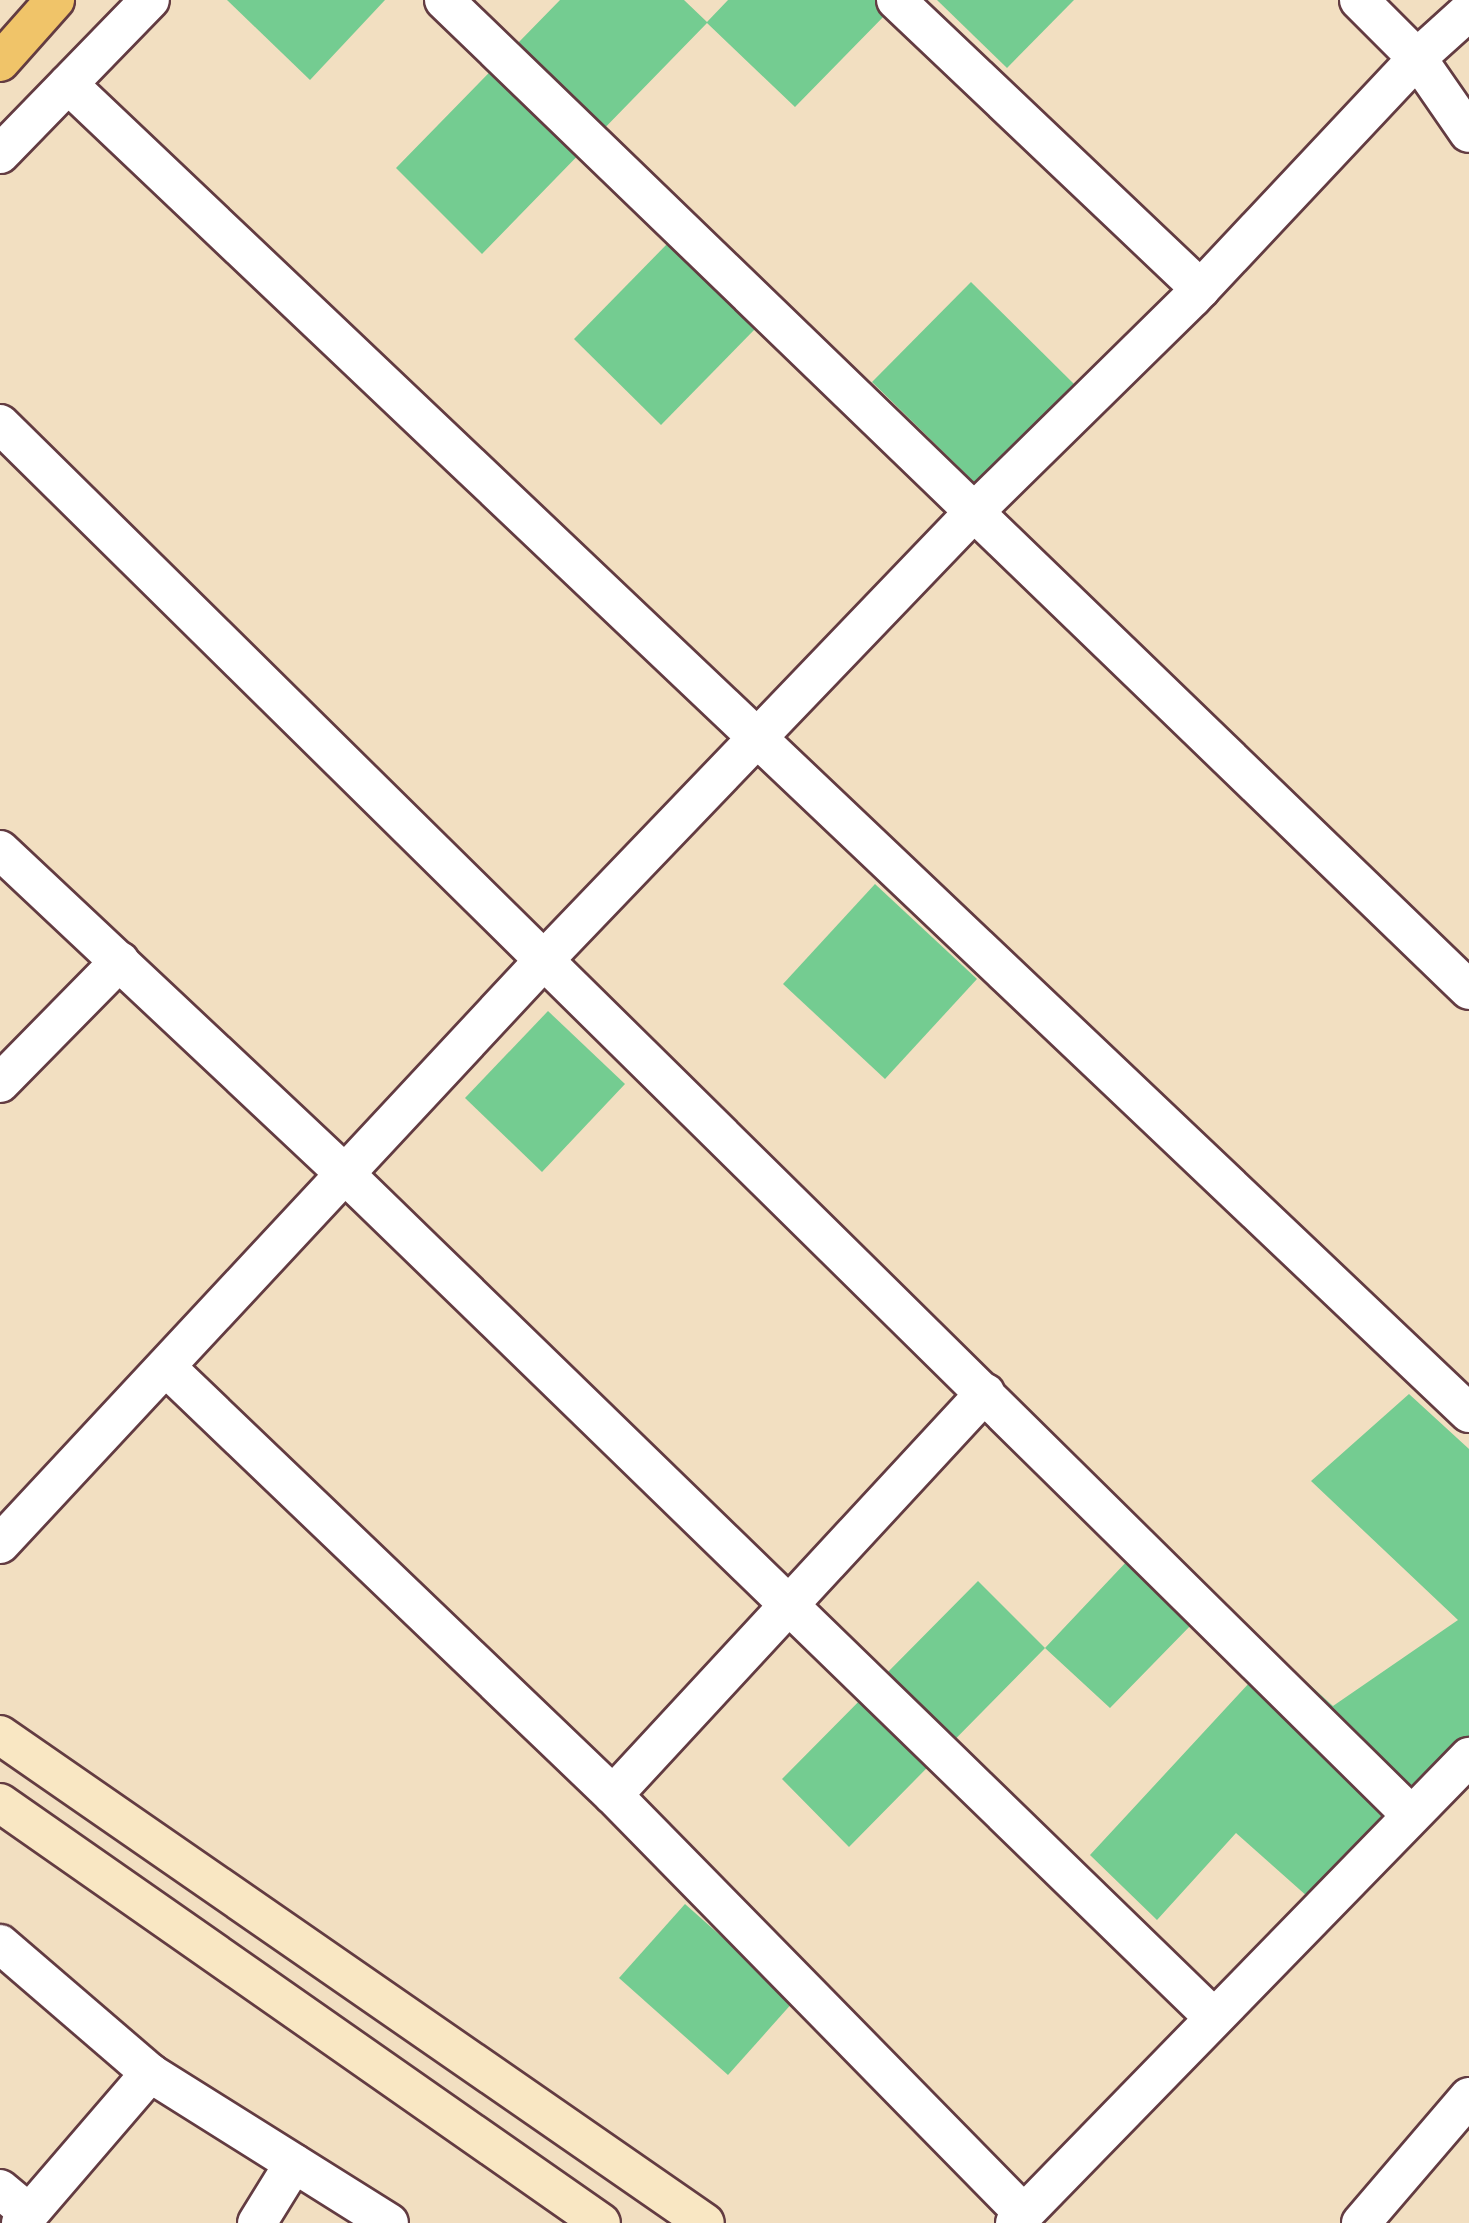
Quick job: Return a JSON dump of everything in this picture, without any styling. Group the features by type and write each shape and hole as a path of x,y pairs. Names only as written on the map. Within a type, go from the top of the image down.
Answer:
{"highway":[{"path":"0,62 55,0"}],"street":[{"path":"0,154 150,0"},
{"path":"444,0 972,514 1469,990"},
{"path":"896,0 1201,289"},
{"path":"1359,0 1417,58 1469,133"},
{"path":"0,1544 347,1176 543,961 758,742 972,514 1201,289 1417,58 1469,10"},
{"path":"68,84 758,742 1469,1413"},
{"path":"0,424 543,961 985,1392 1411,1815"},
{"path":"0,850 347,1176 1213,2017"},
{"path":"0,1083 120,961"},
{"path":"167,1368 613,1794 1020,2219 1213,2017 1469,1757"},
{"path":"613,1794 985,1392"},
{"path":"0,1735 705,2223"},
{"path":"0,1803 601,2223"},
{"path":"0,1944 150,2073 389,2223"},
{"path":"0,2189 25,2218 150,2073"},
{"path":"1382,2215 1469,2097"},
{"path":"257,2223 294,2163"}],"green space":[{"path":"227,0 385,0 310,80"},
{"path":"560,0 684,0 707,22 728,0 878,0 889,11 795,107 707,23 482,254 396,168"},
{"path":"937,0 1074,0 1007,68"},
{"path":"669,242 756,328 661,425 574,339"},
{"path":"971,282 1075,385 977,485 872,382"},
{"path":"875,884 977,979 885,1079 783,984"},
{"path":"548,1011 625,1084 542,1172 465,1098"},
{"path":"1409,1394 1469,1449 1469,1741 1317,1905 1236,1833 1157,1920 1090,1855 1276,1654 1333,1706 1458,1620 1311,1481"},
{"path":"1129,1559 1194,1622 1110,1708 1045,1648"},
{"path":"978,1581 1045,1648 849,1847 782,1779"},
{"path":"685,1904 794,2001 728,2075 619,1978"}]}
